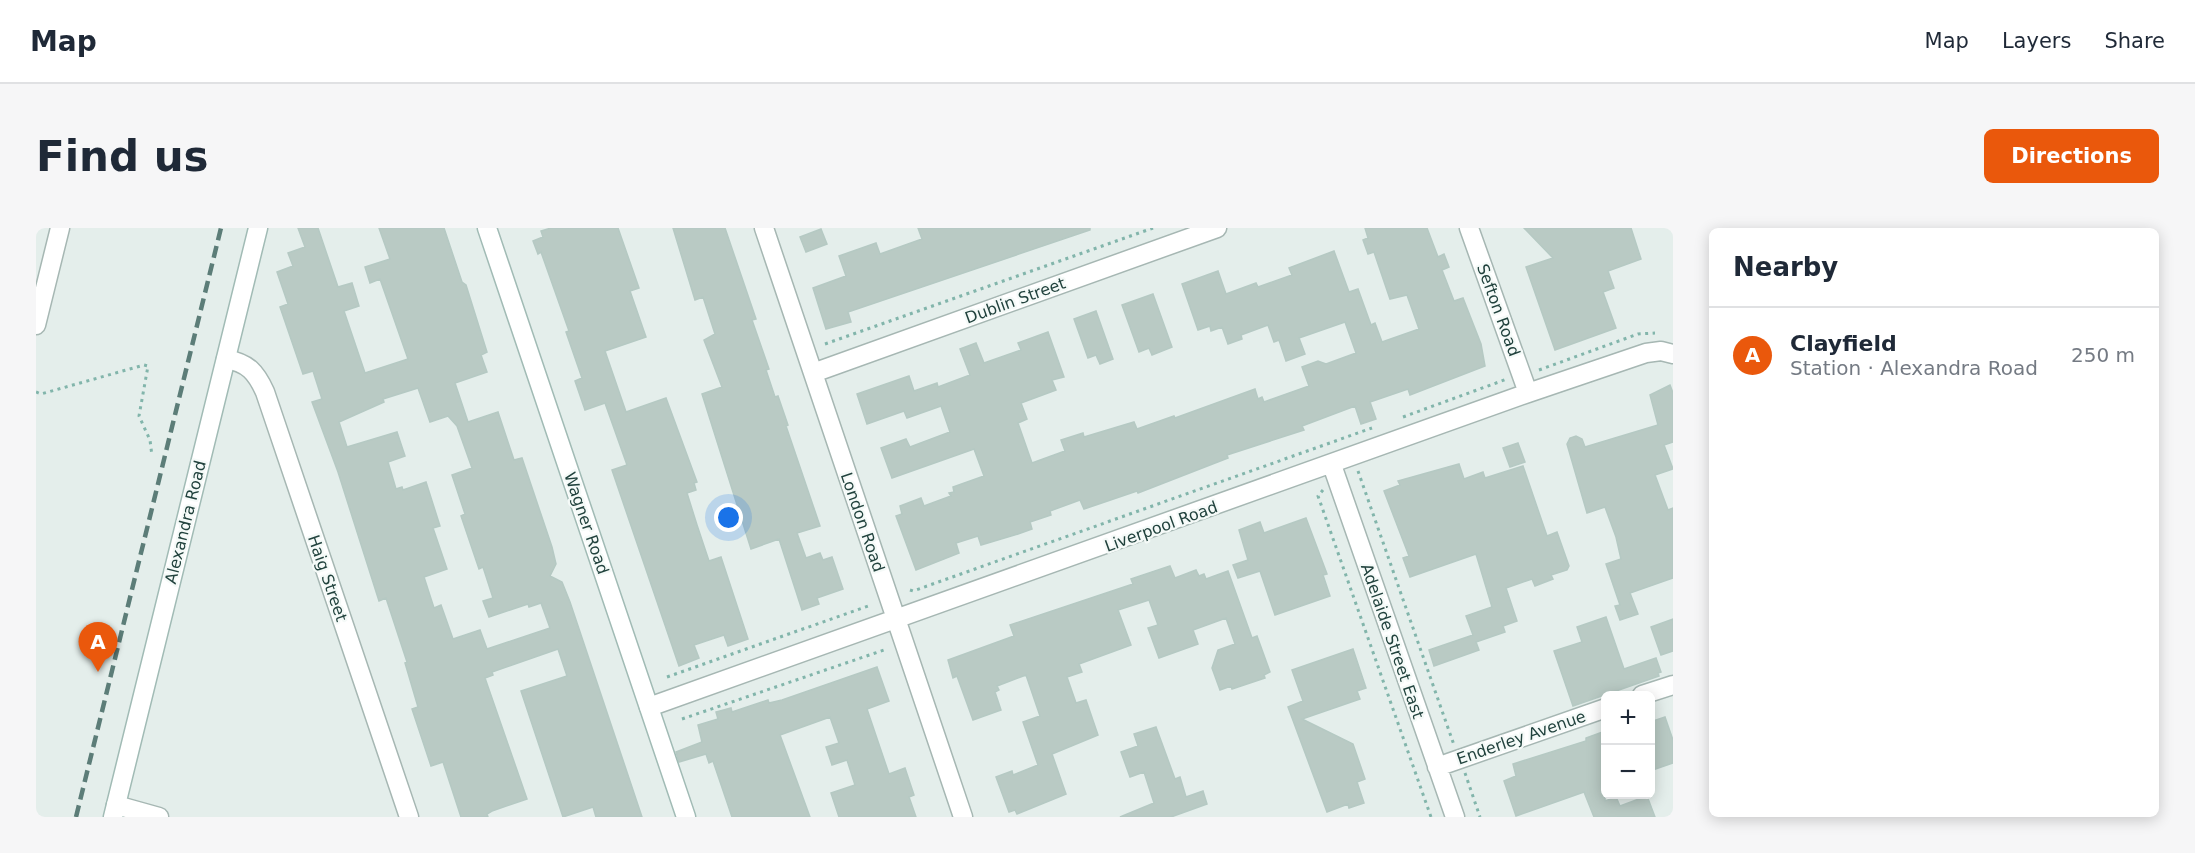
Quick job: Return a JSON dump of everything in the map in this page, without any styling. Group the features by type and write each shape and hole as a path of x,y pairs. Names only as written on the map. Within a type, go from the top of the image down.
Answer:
{"street":[{"path":"36,325 60,228"},
{"name":"Alexandra Road","path":"115,811 258,228"},
{"name":"Wagner Road","path":"488,228 686,817"},
{"name":"London Road","path":"764,228 963,817"},
{"name":"Dublin Street","path":"813,373 1217,228"},
{"name":"Sefton Road","path":"1469,228 1528,393"},
{"name":"Liverpool Road","path":"649,707 1332,465 1528,393 1646,353 1661,351 1673,354"},
{"name":"Haig Street","path":"226,359 239,361 252,369 265,392 409,817"},
{"name":"Adelaide Street East","path":"1332,465 1455,817"},
{"path":"1655,691 1673,685"},
{"name":"Enderley Avenue","path":"1437,767 1601,709"},
{"path":"115,811 159,817"}],"path":[{"path":"825,344 1153,228"},
{"path":"36,392 41,394 144,365 148,366 139,416 150,440 152,456"},
{"path":"1398,420 1506,380"},
{"path":"910,590 913,591 1377,427"},
{"path":"1359,474 1456,752"},
{"path":"1320,491 1317,496 1431,817"},
{"path":"667,677 868,606"},
{"path":"682,719 884,650"},
{"path":"1462,766 1480,817"}],"building":[{"path":"298,228 318,228 338,287 352,283 359,306 344,311 365,373 408,359 380,279 370,283 365,267 390,259 379,228 444,228 462,282 466,285 487,352 481,355 487,372 455,383 468,422 498,412 514,460 522,458 552,547 556,564 550,576 562,582 570,602 642,817 596,817 593,807 563,817 521,691 567,676 558,649 492,672 493,675 485,678 527,799 492,811 487,814 488,817 461,817 443,762 431,766 412,709 418,707 405,663 407,662 386,598 379,601 338,472 312,402 322,399 313,371 303,374 280,307 288,304 277,272 293,266 288,253 305,247","holes":["418,388 430,422 448,416 457,426 472,468 452,475 465,514 461,516 479,569 483,567 493,598 483,601 489,617 528,604 529,607 541,603 550,628 487,649 480,630 453,639 441,605 434,608 424,577 447,569 433,528 440,526 426,482 403,490 402,487 396,489 388,462 405,456 397,432 347,447 339,422 384,402 383,399"]},
{"path":"551,228 618,228 639,288 630,291 646,337 605,351 626,412 666,398 697,482 694,483 696,490 687,493 709,561 721,557 748,639 728,646 724,635 694,645 699,658 679,666 612,470 627,465 605,403 585,410 575,381 582,378 566,332 569,331 541,252 538,254 533,241 543,237 541,231"},
{"path":"673,228 725,228 756,319 752,320 769,369 766,370 775,397 778,396 820,526 797,533 806,558 820,553 823,560 832,557 843,589 817,598 819,604 802,610 779,539 751,549 702,394 722,387 704,340 715,334 703,297 695,300"},
{"path":"918,228 1090,228 1090,230 848,312 851,322 826,329 813,288 846,276 839,256 876,243 880,254 922,239"},
{"path":"1365,228 1427,228 1438,257 1444,254 1449,267 1442,270 1454,301 1463,298 1481,344 1485,366 1410,395 1408,389 1370,402 1376,419 1361,424 1355,406 1302,426 1304,430 1227,455 1228,458 1138,493 1137,491 1084,509 1080,500 1050,511 1051,515 1030,522 1032,529 1018,534 981,545 978,536 956,543 959,553 916,570 896,516 902,514 900,506 921,498 924,506 951,496 949,493 954,492 953,487 984,476 974,449 892,478 881,448 906,439 910,447 950,432 941,406 907,418 904,411 867,424 857,394 909,376 914,391 937,383 938,387 970,375 960,349 976,343 984,363 1021,350 1018,343 1048,332 1064,377 1052,380 1056,390 1021,403 1027,419 1018,423 1032,463 1065,451 1061,440 1083,433 1084,437 1134,422 1137,429 1255,389 1258,399 1262,397 1264,402 1309,386 1302,367 1318,361 1326,364 1356,353 1345,322 1299,338 1305,354 1286,361 1279,340 1274,342 1268,325 1241,335 1242,339 1228,344 1222,327 1211,331 1210,326 1198,330 1182,284 1218,271 1226,294 1256,283 1258,287 1292,275 1289,268 1334,251 1349,292 1358,289 1371,325 1375,323 1382,342 1419,329 1407,295 1390,299 1374,252 1368,254 1363,240 1368,238"},
{"path":"1524,228 1631,228 1641,259 1608,271 1614,288 1603,292 1616,328 1555,350 1526,267 1553,258"},
{"path":"821,229 827,244 806,252 800,237"},
{"path":"1153,294 1172,347 1152,355 1149,348 1139,352 1122,305"},
{"path":"1096,311 1113,359 1100,364 1096,355 1088,358 1074,319"},
{"path":"1670,385 1673,393 1673,442 1664,445 1673,469 1655,475 1668,510 1673,508 1673,578 1630,593 1638,614 1620,620 1615,606 1620,605 1606,564 1621,559 1616,537 1605,507 1587,513 1567,444 1570,438 1576,436 1582,439 1585,447 1658,425 1650,395"},
{"path":"1518,443 1525,462 1510,467 1503,448"},
{"path":"1459,464 1464,479 1483,472 1485,478 1523,466 1547,536 1557,532 1569,566 1567,570 1551,575 1553,579 1535,586 1532,579 1506,588 1517,621 1503,626 1505,632 1476,642 1479,650 1434,666 1429,650 1473,635 1466,616 1492,607 1476,554 1410,577 1403,558 1409,556 1384,491 1400,485 1398,481"},
{"path":"1306,518 1327,574 1323,575 1330,596 1275,615 1260,571 1238,578 1233,565 1248,560 1239,530 1260,522 1264,533"},
{"path":"1170,566 1175,578 1196,570 1199,576 1204,574 1206,579 1228,571 1252,638 1257,636 1270,672 1264,675 1265,678 1232,689 1231,686 1220,690 1212,668 1218,650 1235,644 1226,618 1193,630 1198,644 1159,658 1148,628 1158,625 1149,600 1118,610 1131,645 1079,664 1082,672 1067,677 1076,703 1086,700 1098,735 1052,754 1066,794 1017,814 1015,810 1009,812 996,777 1012,771 1013,775 1038,765 1023,722 1040,716 1026,675 997,686 999,690 995,692 1001,710 973,720 957,676 953,678 948,660 1014,636 1010,625 1133,584 1131,579"},
{"path":"1606,617 1624,669 1656,658 1661,672 1658,673 1659,676 1616,691 1601,691 1601,696 1573,706 1554,651 1582,642 1577,627"},
{"path":"1673,619 1673,651 1661,655 1651,627"},
{"path":"1353,649 1366,688 1357,691 1360,699 1302,719 1353,744 1365,779 1357,782 1364,803 1349,808 1348,804 1327,812 1288,707 1303,701 1292,670"},
{"path":"877,667 889,701 867,709 889,774 905,768 914,795 909,797 916,817 839,817 831,793 855,785 847,760 832,765 826,747 839,743 830,717 780,735 810,817 732,817 713,761 709,763 706,754 679,762 676,752 702,742 698,725 718,719 716,712 731,708 732,712 768,700 769,703 782,700"},
{"path":"1665,717 1673,740 1673,763 1655,769 1655,745 1655,720"},
{"path":"1156,727 1175,779 1180,777 1186,797 1203,791 1207,804 1171,817 1120,817 1154,803 1144,772 1130,777 1121,752 1138,746 1134,734"},
{"path":"1601,732 1601,799 1605,801 1617,799 1620,806 1639,799 1648,799 1655,817 1594,817 1584,792 1516,816 1504,781 1516,776 1513,764 1586,741 1586,738"}],"railway":[{"path":"76,817 221,228"}],"place":[{"name":"Clayfield","path":"98,672"}]}
